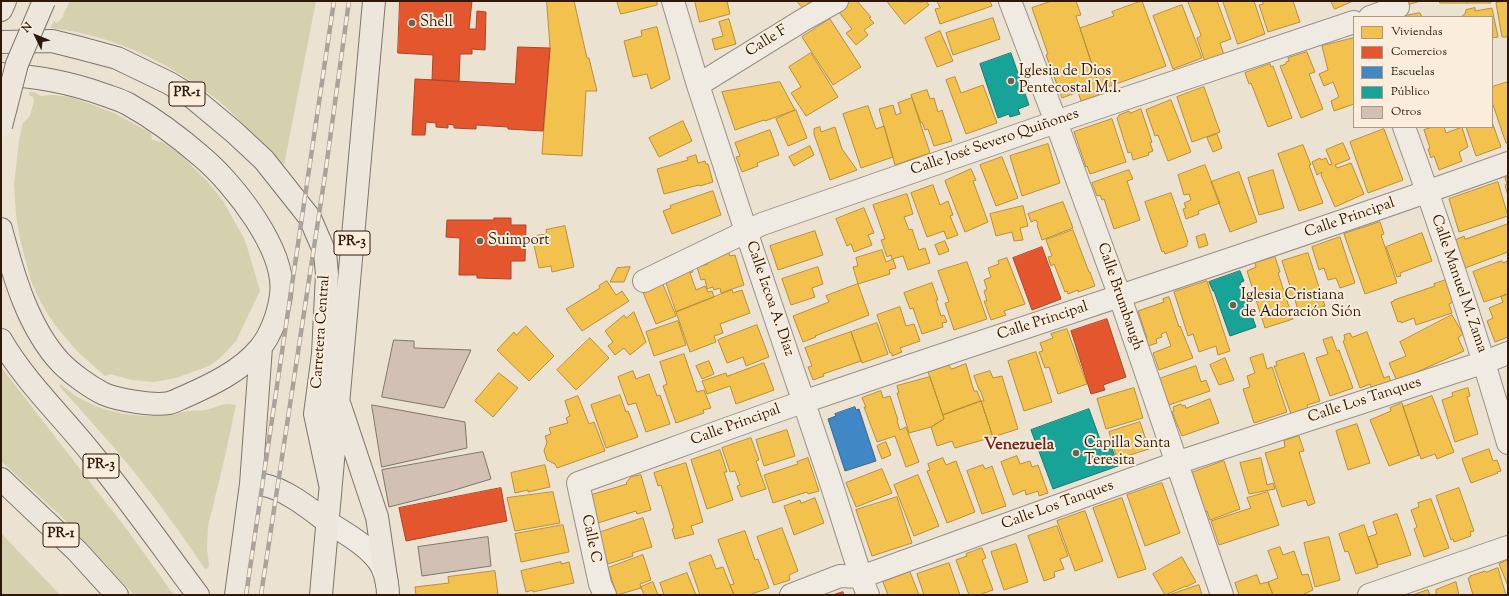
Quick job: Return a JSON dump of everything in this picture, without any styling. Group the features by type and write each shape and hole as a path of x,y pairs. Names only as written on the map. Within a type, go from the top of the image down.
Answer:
{"highway":[{"path":"1,10 5,1"},
{"path":"1,126 18,64 44,1"},
{"name":"PR-3","path":"330,484 374,1"},
{"name":"Carretera Central","path":"1,42 52,41 117,58 169,83 192,97 234,132 264,160 310,218 325,253 327,274 323,354 315,414 330,484"},
{"path":"1,74 38,77 82,86 127,103 174,133 211,165 232,186 247,206 276,259 280,278 281,294 278,309 269,334 261,347 249,360 206,387 170,403 152,404 104,394 77,377 61,363 44,342 21,295 10,266 1,229"},
{"name":"PR-3","path":"1,340 11,358 24,376 92,453 198,595"},
{"path":"236,595 251,484 261,347"},
{"path":"337,396 377,517 388,589"},
{"name":"PR-1","path":"1,478 77,551 117,595"},
{"path":"251,484 264,485 274,488 294,499 326,521"},
{"name":"PR-1","path":"321,595 330,484"}],"street":[{"name":"Calle Izcoa A. Díaz","path":"673,1 698,85 804,401 864,586"},
{"name":"Calle F","path":"698,85 803,20 837,1"},
{"name":"Calle Brumbaugh","path":"1010,1 1120,297 1222,595"},
{"path":"1373,16 1398,7"},
{"name":"Calle José Severo Quiñones","path":"644,281 762,224 1056,122 1353,22"},
{"name":"Calle Manuel M. Zama","path":"1404,128 1428,192 1485,362 1508,443"},
{"name":"Calle Principal","path":"578,483 804,401 1120,297 1428,192 1508,163"},
{"name":"Calle Los Tanques","path":"790,595 840,576 864,586 1176,463 1485,362 1508,353"},
{"name":"Calle C","path":"578,483 600,584 604,595"},
{"path":"326,521 365,548 375,557 382,567 388,589"},
{"path":"1368,595 1508,547"}],"shaded area":[{"path":"70,1 316,1 284,165 219,101 180,74 139,52 118,44 96,37 50,28 54,21 57,23 64,16 63,15"},
{"path":"29,92 34,92 41,96 52,95 71,97 80,100 114,113 151,133 152,140 162,142 180,154 208,182 223,201 245,240 260,291 236,341 220,358 209,366 176,378 154,382 132,380 110,374 105,376 77,351 47,313 31,281 20,239 16,214 14,185 19,140 23,123 30,116 34,101 33,97 29,95"},
{"path":"1,367 128,531 174,595 134,595 62,517 1,461"},
{"path":"61,384 72,393 97,406 110,411 139,416 167,415 206,410 224,404 236,405 208,526 208,568 205,569 170,518 141,480 59,386"},
{"path":"1,533 60,595 1,595"}],"building: Viviendas":[{"path":"547,1 574,1 587,58 589,58 597,91 586,91 582,156 542,154 550,48"},
{"path":"617,1 657,1 657,5 621,14"},
{"path":"695,1 727,1 730,14 700,22"},
{"path":"797,1 811,1 803,8"},
{"path":"850,1 857,1 871,17 869,18 874,23 864,30 868,35 856,45 846,33 852,29 838,11"},
{"path":"887,1 926,1 929,5 905,24"},
{"path":"937,1 990,1 992,6 940,24 935,9 940,8"},
{"path":"1052,1 1076,1 1081,15 1076,16 1099,86 1096,87 1099,95 1081,101 1078,92 1062,98 1046,55 1048,54 1032,8"},
{"path":"1142,1 1166,66 1102,89 1101,85 1099,86 1080,28 1114,16 1112,12"},
{"path":"1188,1 1217,1 1231,39 1220,43 1224,55 1205,62 1197,38 1201,36"},
{"path":"1223,1 1254,1 1265,34 1238,44"},
{"path":"1262,1 1293,1 1300,22 1268,32 1259,5 1263,4"},
{"path":"1331,1 1353,1 1335,9"},
{"path":"1402,1 1421,1 1403,6"},
{"path":"1440,1 1467,1 1467,3 1440,3"},
{"path":"1467,1 1491,1 1491,3 1467,3"},
{"path":"1508,1 1508,37 1502,37 1496,3"},
{"path":"1182,5 1202,58 1173,69 1153,16"},
{"path":"1475,8 1475,11 1492,8 1498,37 1493,38 1493,16 1462,16 1465,14 1466,10"},
{"path":"1420,13 1422,16 1404,16"},
{"path":"993,18 1000,39 953,55 946,33"},
{"path":"729,19 736,44 715,50 712,39 723,36 719,22"},
{"path":"830,19 861,67 833,85 802,37"},
{"path":"657,27 670,79 651,89 647,74 633,77 624,41 642,36 641,31"},
{"path":"940,31 953,61 937,67 925,38"},
{"path":"1353,38 1353,104 1334,111 1331,101 1339,97 1333,82 1324,86 1319,74 1328,70 1322,46"},
{"path":"1307,52 1315,72 1309,74 1323,109 1301,118 1280,66 1289,61 1288,58"},
{"path":"811,53 838,97 806,116 791,93 801,87 789,67"},
{"path":"1270,64 1271,67 1273,66 1292,118 1268,127 1251,83 1249,84 1245,73"},
{"path":"955,77 961,93 983,85 997,123 966,134 946,80"},
{"path":"780,82 795,110 735,130 722,92"},
{"path":"1508,82 1508,144 1506,143 1493,105 1493,87"},
{"path":"1204,87 1220,132 1192,142 1177,97"},
{"path":"927,90 930,99 934,98 938,112 942,110 952,141 934,146 928,129 925,130 922,122 921,123 911,95"},
{"path":"912,98 930,153 895,165 879,109 893,105 896,115 901,113 898,103"},
{"path":"1171,100 1191,152 1168,161 1158,135 1155,136 1146,110"},
{"path":"868,106 876,129 884,126 893,157 861,168 843,114"},
{"path":"1141,109 1152,142 1150,143 1153,151 1148,153 1149,155 1133,160 1131,152 1128,153 1117,118 1119,115 1129,111 1130,113"},
{"path":"796,110 807,138 788,146 776,119"},
{"path":"1112,119 1126,162 1090,174 1087,166 1086,167 1074,132"},
{"path":"683,121 692,141 659,157 649,138"},
{"path":"1493,125 1501,147 1476,156 1466,128 1493,128"},
{"path":"820,127 821,132 835,127 842,149 857,170 830,180 814,134 814,129"},
{"path":"1430,128 1444,128 1446,133 1462,128 1468,147 1459,152 1462,161 1439,170 1434,156 1431,158 1428,149 1430,148 1424,130"},
{"path":"1384,129 1403,180 1368,193 1350,142"},
{"path":"770,130 779,155 757,163 758,166 742,172 736,157 740,156 735,143"},
{"path":"1217,134 1222,148 1213,152 1207,138"},
{"path":"1343,143 1350,159 1335,165 1337,168 1351,163 1364,194 1335,207 1321,175 1322,172 1317,175 1312,162 1320,158 1321,160 1326,158 1329,165 1332,164 1326,150"},
{"path":"1048,144 1060,183 1022,196 1010,156"},
{"path":"1303,145 1323,203 1299,211 1278,154"},
{"path":"810,146 814,155 794,166 789,157"},
{"path":"696,155 698,163 705,161 706,164 708,164 713,182 664,194 657,169 688,160 687,158"},
{"path":"1002,157 1018,198 996,206 980,165"},
{"path":"1205,165 1220,203 1198,211 1199,214 1186,219 1183,209 1186,208 1184,203 1191,200 1189,194 1184,195 1178,175"},
{"path":"971,169 976,180 973,181 988,222 965,232 945,181"},
{"path":"1129,170 1133,179 1127,181 1140,220 1114,229 1104,199 1102,200 1100,195 1097,196 1092,183"},
{"path":"1273,170 1284,208 1259,215 1248,178"},
{"path":"1239,172 1257,222 1230,232 1211,182"},
{"path":"1508,177 1508,196 1505,178"},
{"path":"1498,182 1508,216 1459,232 1449,199"},
{"path":"933,185 940,205 948,201 953,215 950,216 958,235 947,239 944,231 927,237 911,193"},
{"path":"713,191 721,215 672,234 663,211 671,208 670,206"},
{"path":"1171,193 1188,242 1187,246 1165,254 1164,251 1162,252 1145,202"},
{"path":"907,194 913,214 904,217 909,230 912,229 919,250 925,248 930,263 908,270 903,256 892,259 891,255 887,257 881,240 885,239 873,205"},
{"path":"1063,202 1073,228 1042,240 1036,220 1031,222 1028,214"},
{"path":"1023,206 1028,226 1020,228 1023,240 1014,241 1012,232 996,236 990,214"},
{"path":"864,208 874,233 868,235 872,245 854,252 851,244 847,246 836,219"},
{"path":"1380,222 1384,234 1381,235 1397,283 1365,294 1344,234"},
{"path":"1508,224 1508,252 1465,268 1455,240 1464,236 1465,239"},
{"path":"565,226 574,267 552,272 551,266 539,268 532,236 547,234 546,230"},
{"path":"1073,230 1095,286 1068,294 1067,291 1065,292 1054,264 1051,266 1048,257 1052,256 1046,240"},
{"path":"815,231 823,255 778,270 770,246"},
{"path":"1422,233 1432,261 1400,273 1401,276 1397,277 1386,247"},
{"path":"1205,234 1208,245 1199,248 1196,237"},
{"path":"1340,237 1355,283 1340,288 1336,278 1328,280 1324,268 1319,270 1312,247"},
{"path":"945,241 949,251 939,255 935,245"},
{"path":"882,250 886,262 893,259 896,268 889,270 890,274 858,284 853,267 858,266 856,258"},
{"path":"729,253 730,256 735,255 744,285 721,293 720,288 714,290 713,287 707,289 705,279 701,280 697,267 708,264 707,261"},
{"path":"1308,253 1325,306 1299,314 1294,296 1290,297 1286,287 1290,286 1282,261"},
{"path":"1275,257 1280,272 1278,273 1293,319 1265,328 1247,271 1256,267 1255,263"},
{"path":"1007,258 1025,304 1004,311 1006,315 991,320 984,301 987,301 984,291 987,289 984,280 991,277 988,268 999,264 998,261"},
{"path":"1502,261 1503,263 1508,261 1508,294 1484,302 1473,272"},
{"path":"967,262 987,319 954,330 945,303 949,302 938,271"},
{"path":"630,267 624,282 610,282 617,268"},
{"path":"691,267 693,272 690,273 696,290 705,286 708,292 712,291 714,297 676,312 665,280"},
{"path":"818,267 823,284 812,288 815,297 791,305 782,279"},
{"path":"1446,280 1453,302 1449,304 1452,313 1416,325 1414,318 1401,323 1401,321 1398,322 1391,302 1435,286 1434,284"},
{"path":"607,281 616,295 622,291 629,301 582,331 566,309 600,288 599,286"},
{"path":"1207,281 1230,351 1218,355 1216,346 1199,352 1193,334 1188,336 1174,292"},
{"path":"662,282 676,316 656,324 642,290"},
{"path":"932,283 938,300 936,300 941,316 944,315 947,322 942,323 943,327 922,334 913,308 910,309 904,293"},
{"path":"858,284 869,315 803,342 793,316 829,302 826,296"},
{"path":"732,290 733,293 742,290 750,313 720,324 723,333 714,336 716,342 690,352 676,312"},
{"path":"1508,294 1508,337 1495,342 1487,321 1493,318 1489,308 1503,302 1501,297"},
{"path":"1169,297 1179,327 1180,326 1193,358 1159,370 1153,353 1171,346 1166,332 1161,334 1162,337 1156,339 1157,343 1148,346 1145,338 1147,338 1138,311 1164,302 1163,299"},
{"path":"900,307 906,326 914,324 920,341 900,348 902,352 892,356 877,315"},
{"path":"634,312 646,342 630,355 624,348 615,355 608,346 613,342 605,331 624,315 626,318"},
{"path":"1452,315 1463,334 1458,338 1464,351 1397,381 1389,363 1406,356 1400,342"},
{"path":"678,321 686,345 654,356 646,332"},
{"path":"877,323 888,354 862,363 851,332"},
{"path":"757,325 769,357 746,366 743,357 727,363 718,340"},
{"path":"526,326 554,356 529,381 497,350 514,332 516,335"},
{"path":"1067,329 1087,384 1058,394 1049,367 1045,368 1039,352 1043,351 1040,343 1053,338 1051,334"},
{"path":"851,332 861,361 823,374 824,376 813,380 808,367 812,366 805,348"},
{"path":"1367,332 1384,378 1389,376 1393,388 1374,395 1370,384 1360,388 1343,341 1345,340 1344,335 1350,333 1352,337"},
{"path":"1332,337 1337,351 1339,350 1353,388 1330,396 1316,358 1328,354 1323,340"},
{"path":"590,338 609,358 576,390 557,370"},
{"path":"1036,352 1052,402 1024,411 1008,361"},
{"path":"1304,353 1320,401 1307,405 1308,409 1291,414 1274,366 1277,366 1276,362"},
{"path":"684,354 697,392 704,390 711,408 703,410 704,413 676,423 663,386 667,384 660,362"},
{"path":"1263,354 1267,369 1272,367 1287,412 1254,423 1243,389 1250,387 1247,376 1255,373 1250,358"},
{"path":"1225,358 1234,380 1219,385 1210,365"},
{"path":"709,361 714,374 702,379 696,366"},
{"path":"764,363 774,390 736,404 730,386 707,394 702,381 726,373 727,376"},
{"path":"966,364 974,391 977,391 981,401 943,415 928,372 949,365 951,369"},
{"path":"1196,366 1201,382 1206,380 1210,391 1169,405 1159,379"},
{"path":"633,371 636,379 649,374 657,396 660,395 670,424 646,432 636,403 628,405 618,377"},
{"path":"990,371 993,378 1002,376 1018,429 993,437 981,401 984,401 974,376"},
{"path":"499,373 518,388 493,417 475,401"},
{"path":"930,377 944,419 931,427 909,433 897,393 899,393 897,386"},
{"path":"1134,388 1143,418 1106,429 1097,399"},
{"path":"1468,388 1470,396 1467,397 1478,434 1455,442 1442,400 1453,396 1452,393"},
{"path":"881,391 883,398 890,396 900,430 906,427 919,462 906,467 895,436 877,442 862,398"},
{"path":"620,395 638,437 606,448 591,405"},
{"path":"578,396 589,424 594,422 605,451 557,468 555,464 547,460 544,451 547,442 545,436 551,434 549,428 568,423 566,418 570,416 565,401"},
{"path":"1432,396 1454,452 1437,459 1435,454 1421,459 1403,407"},
{"path":"1210,399 1219,423 1182,436 1172,412 1174,411 1173,407 1181,404 1182,406 1185,405 1186,408"},
{"path":"981,401 993,437 955,448 952,441 937,446 931,427 944,419 943,415"},
{"path":"1402,403 1419,455 1389,466 1370,420 1391,411 1390,408"},
{"path":"1140,422 1149,449 1117,459 1109,432"},
{"path":"1357,424 1370,463 1348,470 1336,431"},
{"path":"787,430 795,456 764,466 756,440"},
{"path":"1299,436 1304,451 1299,452 1315,503 1308,506 1306,500 1282,507 1265,453 1285,447 1284,441"},
{"path":"751,438 759,460 756,461 766,489 741,497 737,486 740,485 735,471 730,472 722,448"},
{"path":"886,442 891,455 882,459 877,446"},
{"path":"1489,449 1493,461 1497,460 1501,471 1471,483 1462,459"},
{"path":"720,450 727,472 724,472 733,500 707,509 691,460"},
{"path":"1017,456 1020,464 1030,461 1032,467 1038,465 1048,493 1039,496 1038,491 1026,495 1025,490 1013,495 1001,462"},
{"path":"808,458 819,491 808,494 807,492 773,503 764,475 798,464 797,462"},
{"path":"943,458 946,465 956,461 975,512 947,523 927,471 930,470 928,464"},
{"path":"1261,458 1267,485 1273,483 1275,489 1249,494 1240,463"},
{"path":"1224,461 1240,509 1210,520 1207,511 1205,512 1191,473"},
{"path":"686,463 703,522 691,526 694,534 675,539 672,529 674,528 661,485 658,486 654,473"},
{"path":"545,465 550,487 528,492 528,490 515,493 511,473"},
{"path":"983,465 985,469 992,466 1006,506 982,514 967,471"},
{"path":"882,469 892,493 856,507 846,483"},
{"path":"641,475 651,510 637,514 636,511 598,523 590,495 627,484 626,483 631,477"},
{"path":"918,475 939,526 914,536 894,485"},
{"path":"1162,483 1180,533 1145,546 1127,495"},
{"path":"1459,488 1474,531 1470,532 1471,536 1454,542 1453,539 1451,540 1436,496"},
{"path":"553,492 560,523 515,531 507,498"},
{"path":"1268,492 1279,525 1219,545 1211,521 1251,508 1247,498"},
{"path":"897,497 912,543 872,556 856,510"},
{"path":"815,498 824,523 794,535 784,506 800,500 801,503"},
{"path":"1122,498 1146,569 1118,578 1093,508"},
{"path":"1431,499 1449,548 1424,557 1414,529 1417,527 1411,510 1419,507 1418,503"},
{"path":"1085,511 1103,561 1075,571 1057,521"},
{"path":"1397,514 1411,555 1378,565 1368,537 1377,534 1373,522"},
{"path":"643,518 652,547 632,553 633,556 608,564 598,533"},
{"path":"563,525 569,552 521,562 515,534"},
{"path":"1364,525 1378,567 1356,574 1348,551 1345,552 1339,534"},
{"path":"1057,526 1068,556 1060,559 1064,569 1054,572 1055,577 1044,581 1028,536"},
{"path":"782,528 798,571 789,575 790,580 774,585 757,537"},
{"path":"745,531 755,560 758,559 769,588 749,595 734,595 730,585 734,584 718,540"},
{"path":"1329,537 1340,580 1315,587 1304,543"},
{"path":"1016,544 1028,582 1004,590 991,552"},
{"path":"1280,547 1283,555 1294,551 1302,575 1308,574 1313,590 1302,595 1273,595 1268,582 1278,578 1268,551"},
{"path":"982,548 986,558 982,560 993,590 979,595 969,595 956,560 967,556 966,554"},
{"path":"643,555 651,580 640,584 641,588 617,595 608,568"},
{"path":"711,555 716,569 723,567 734,595 700,595 689,563"},
{"path":"1182,557 1196,582 1165,595 1153,574"},
{"path":"1508,560 1508,586 1499,564"},
{"path":"561,562 561,564 569,562 574,583 533,592 533,590 526,592 521,571"},
{"path":"949,563 960,595 924,595 917,574"},
{"path":"1498,568 1506,595 1473,595 1468,578 1485,571"},
{"path":"495,571 498,595 416,595 415,587 449,583 448,577"},
{"path":"910,572 919,595 888,595 883,582"},
{"path":"687,573 696,595 664,595 660,583"},
{"path":"1257,575 1260,584 1268,582 1273,595 1239,595 1235,583"},
{"path":"653,582 658,595 644,595 641,587"},
{"path":"1456,582 1459,595 1436,595 1436,590"},
{"path":"1199,585 1202,595 1169,595"},
{"path":"1428,590 1430,595 1413,595"}],"building: Comercios":[{"path":"400,1 472,1 469,29 476,29 477,11 486,12 485,50 472,49 472,54 460,54 459,82 432,80 433,55 398,53"},
{"path":"518,47 550,48 543,131 476,125 476,129 454,128 454,125 448,124 448,128 436,127 436,123 426,122 425,135 412,135 415,79 515,84"},
{"path":"494,218 511,218 511,225 526,225 525,261 511,261 511,279 477,278 477,275 459,275 460,238 446,237 447,220 494,220"},
{"path":"1042,247 1061,299 1032,310 1013,258"},
{"path":"1107,319 1126,377 1103,385 1105,390 1091,394 1071,331"},
{"path":"501,488 507,521 406,541 399,508"},
{"path":"843,592 844,595 833,595"}],"building: Escuelas":[{"path":"855,407 856,410 859,409 876,461 845,471 828,419 836,416 835,414"}],"building: Público":[{"path":"1011,53 1029,105 1018,109 1020,114 1010,117 1009,114 998,118 980,64"},
{"path":"1240,271 1244,281 1240,283 1256,327 1230,336 1214,291 1209,282"},
{"path":"1089,409 1102,445 1110,442 1118,466 1053,489 1031,430"}],"building: Otros":[{"path":"394,340 414,341 414,348 471,350 444,408 382,397"},
{"path":"372,405 465,422 467,448 382,467"},
{"path":"483,452 491,479 389,507 382,470"},
{"path":"488,537 491,566 422,576 418,547"}],"railway":[{"path":"246,595 334,1"},
{"path":"261,595 325,175 349,1"}],"place":[{"name":"Shell","path":"412,23"},
{"name":"Iglesia de Dios Pentecostal M.I.","path":"1011,81"},
{"name":"Suimport","path":"480,241"},
{"name":"Iglesia Cristiana de Adoración Sión","path":"1233,305"},
{"name":"Capilla Santa Teresita","path":"1076,453"}],"district":[{"name":"Venezuela","path":"1019,446"}]}
